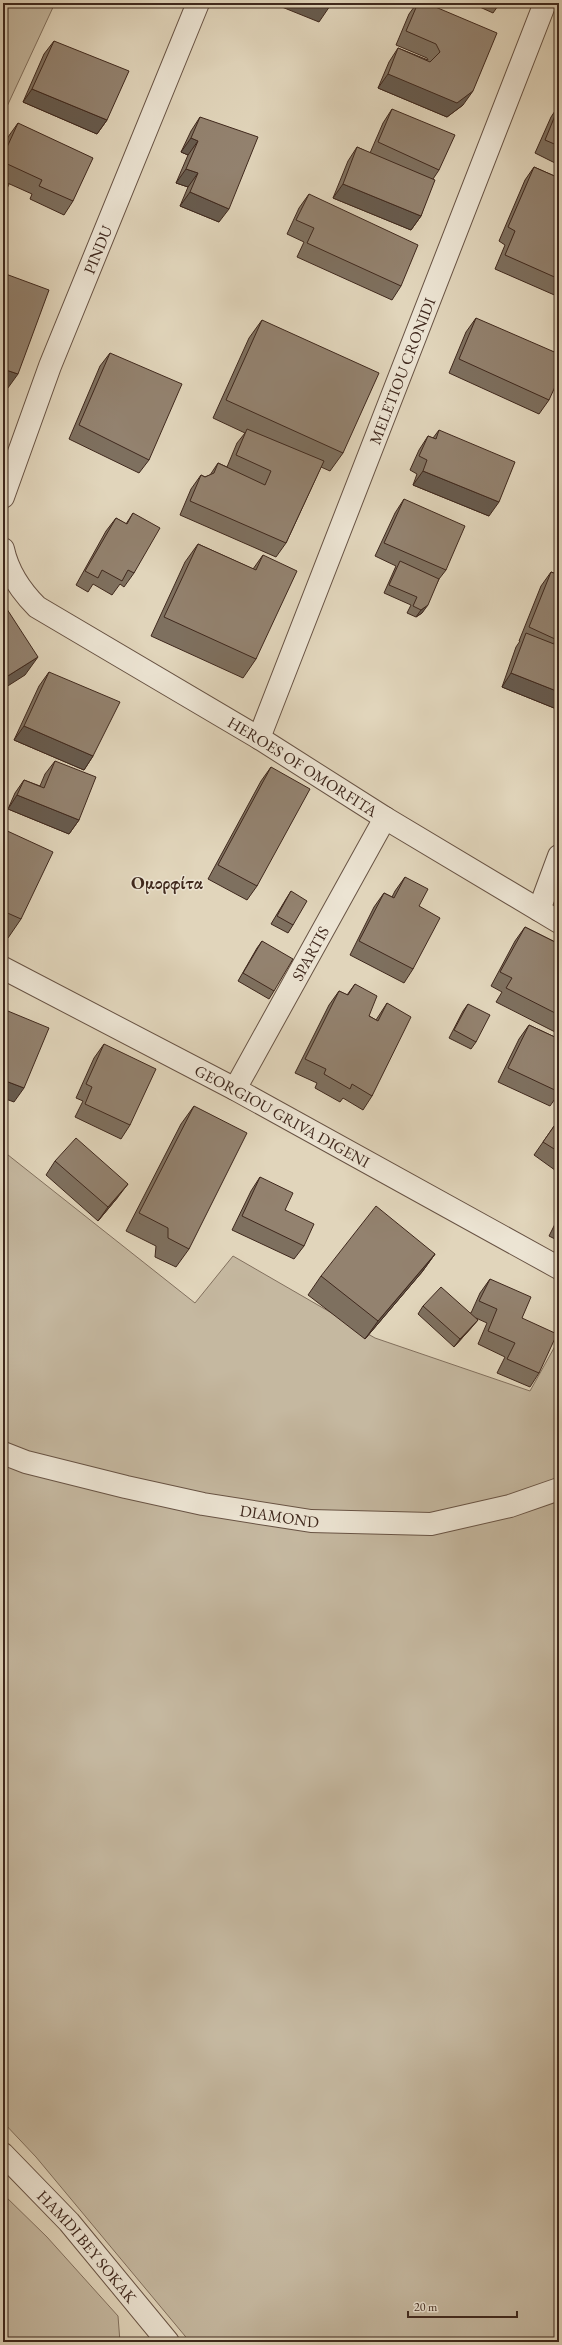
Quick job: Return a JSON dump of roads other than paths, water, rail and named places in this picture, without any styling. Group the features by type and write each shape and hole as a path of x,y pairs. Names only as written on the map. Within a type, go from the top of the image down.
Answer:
{"street":[{"name":"PINDU","path":"3,497 50,366 198,3"},
{"name":"MELETIOU CRONIDI","path":"259,738 544,3"},
{"name":"HEROES OF OMORFITA","path":"3,549 11,573 19,586 36,607 259,738 385,818 559,922"},
{"name":"SPARTIS","path":"235,1089 385,818"},
{"path":"539,910 559,856"},
{"name":"GEORGIOU GRIVA DIGENI","path":"3,968 235,1089 559,1268"},
{"name":"DIAMOND","path":"3,1453 26,1462 126,1487 203,1504 311,1521 431,1524 510,1506 559,1490"},
{"name":"HAMDI BEY SOKAK","path":"3,2154 69,2222 168,2342"}],"district":[{"name":"Ομορφίτα","path":"167,882"}]}
